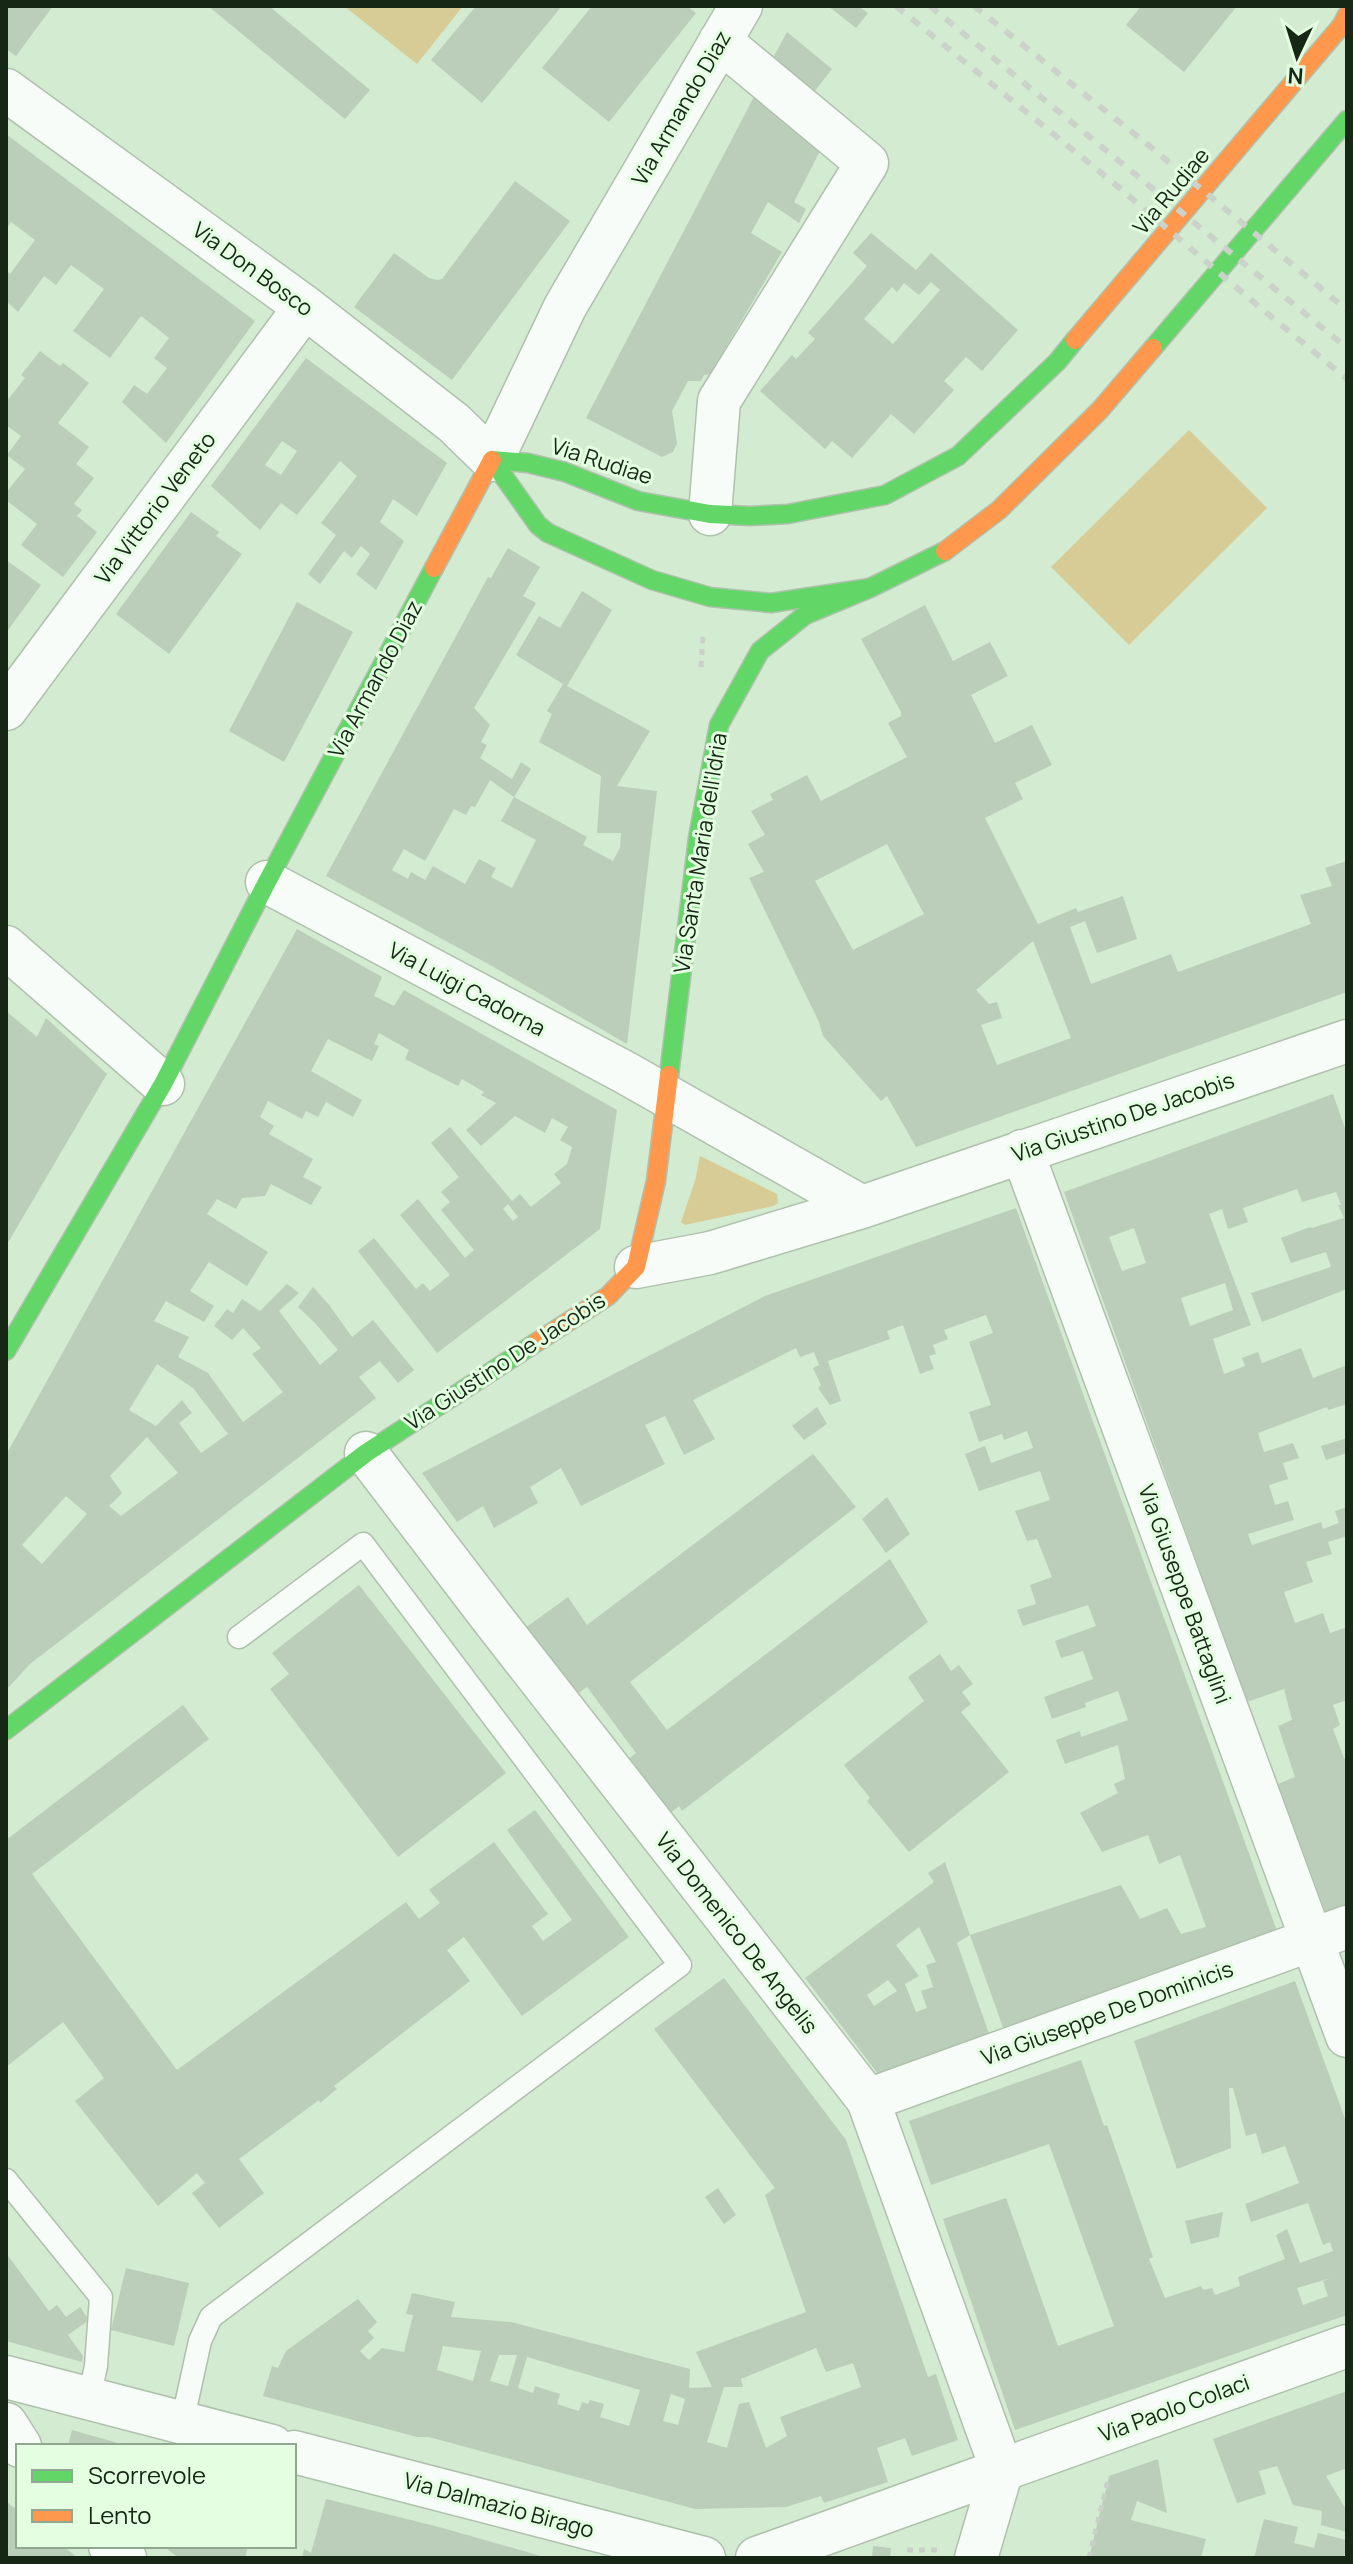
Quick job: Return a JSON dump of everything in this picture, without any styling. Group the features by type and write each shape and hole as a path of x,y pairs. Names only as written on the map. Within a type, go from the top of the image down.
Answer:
{"main road":[{"name":"Via Rudiae","path":"492,460 541,466 565,472 638,501 710,514 788,514 885,495 958,456 1057,362 1342,25 1347,15"},
{"path":"492,460 538,525 548,533 652,580 710,597 771,603 870,588 940,555 999,510 1100,410 1347,120"},
{"name":"Via Armando Diaz","path":"6,1351 163,1084 492,460"},
{"name":"Via Santa Maria dell'Idria","path":"636,1267 656,1181 698,838 719,725 760,651 805,615 870,588"},
{"name":"Via Giustino De Jacobis","path":"6,1730 366,1453 608,1296 636,1267"}],"street":[{"path":"710,514 719,401 867,163 731,24"},
{"name":"Via Armando Diaz","path":"492,460 565,307 731,24"},
{"name":"Via Don Bosco","path":"6,90 305,307 454,423 492,460"},
{"name":"Via Vittorio Veneto","path":"6,709 305,307"},
{"name":"Via Luigi Cadorna","path":"267,882 665,1096 862,1207"},
{"path":"6,947 163,1084"},
{"name":"Via Giustino De Jacobis","path":"636,1267 710,1253 862,1207 1022,1151 1344,1052"},
{"name":"Via Giuseppe Battaglini","path":"1022,1151 1329,1933 1347,2036"},
{"name":"Via Domenico De Angelis","path":"366,1453 868,2100 1002,2470"},
{"name":"Via Giuseppe De Dominicis","path":"868,2100 1329,1933"},
{"name":"Via Paolo Colaci","path":"757,2558 1347,2346"},
{"path":"6,2377 264,2444"},
{"path":"6,2424 19,2444"},
{"name":"Via Dalmazio Birago","path":"296,2453 704,2558"},
{"path":"960,2554 1002,2470"}],"lane":[{"path":"182,2423 200,2341 211,2317 680,1965 363,1544 239,1637"},
{"path":"6,2180 101,2297 96,2366 89,2399"}],"path":[{"path":"1089,2558 1113,2464"},
{"path":"900,2542 900,2558"},
{"path":"902,2550 960,2554"}],"shaded area":[{"path":"344,6 463,6 417,64"},
{"path":"1189,430 1267,508 1129,645 1051,567"},
{"path":"700,1156 777,1194 778,1203 685,1225 681,1222"}],"building":[{"path":"6,6 53,6 16,56 6,49"},
{"path":"208,6 269,6 370,90 345,119"},
{"path":"476,6 562,6 482,103 431,60"},
{"path":"592,6 687,6 696,13 609,122 542,68"},
{"path":"828,6 858,6 868,13 856,28"},
{"path":"1141,6 1237,6 1184,72 1126,25"},
{"path":"787,32 832,69 814,92 773,58"},
{"path":"757,91 822,147 794,202 806,209 799,223 768,202 751,233 782,252 710,374 704,375 701,381 688,381 672,411 677,443 673,452 662,457 586,418"},
{"path":"6,134 255,321 166,443 122,402 134,385 147,394 167,368 154,358 169,338 141,316 110,358 73,331 104,289 71,265 56,285 44,276 18,312 6,301 6,270 10,274 35,240 11,222 6,229"},
{"path":"515,181 570,221 452,380 354,307 394,253 429,278 442,279"},
{"path":"871,233 916,270 931,253 1018,330 982,371 966,357 944,381 954,390 914,434 891,414 852,458 832,441 825,449 760,391 792,355 796,359 815,339 808,333 867,266 853,253","holes":["931,282 940,290 893,344 864,319 892,287 897,292 904,283 919,295"]},
{"path":"40,351 60,366 63,363 89,383 58,423 89,447 76,464 94,478 74,504 82,510 77,516 97,532 63,577 21,545 37,524 6,500 6,493 25,469 7,455 21,436 6,425 6,402 25,378 21,375"},
{"path":"306,358 447,463 417,516 393,499 380,522 404,541 376,590 356,574 370,554 361,546 352,558 344,551 320,584 308,574 336,535 321,523 357,476 340,461 297,515 281,503 260,530 211,486","holes":["282,441 297,451 281,475 265,465"]},
{"path":"191,512 219,532 216,536 242,554 169,654 116,614"},
{"path":"508,548 540,567 523,596 536,603 474,708 490,725 481,742 487,745 480,758 512,779 521,762 531,769 514,797 587,837 583,845 613,861 620,848 621,833 597,833 601,776 539,742 552,714 547,711 563,684 516,655 539,616 560,628 582,591 612,610 567,686 650,731 617,786 657,791 627,1044 326,876 488,577 491,578","holes":["490,780 514,797 501,821 536,840 512,888 491,877 496,868 479,859 465,884 433,866 425,880 411,872 408,879 392,870 404,849 425,861 454,809 466,815 471,806 475,807"]},
{"path":"6,560 41,585 6,633"},
{"path":"297,602 353,632 284,762 229,731"},
{"path":"925,605 953,661 990,642 1008,676 971,695 995,743 1032,725 1052,765 1015,783 1023,799 985,818 1038,924 1076,908 1078,912 1123,896 1137,939 1097,953 1085,921 1070,927 1091,984 1171,954 1178,972 1311,924 1300,895 1332,886 1325,868 1347,861 1347,992 916,1147 887,1096 881,1101 823,1036 749,878 764,872 748,844 765,835 751,811 773,800 770,794 807,775 821,801 907,757 888,723 901,716 901,712 861,639","holes":["887,844 924,914 853,950 815,881","1033,941 1071,1038 997,1065 981,1025 1002,1018 997,1002 989,1004 976,990"]},
{"path":"297,929 382,977 374,996 394,1006 404,990 617,1110 600,1229 437,1353 358,1251 374,1238 416,1289 423,1283 430,1291 450,1275 400,1215 418,1199 465,1258 474,1250 441,1210 450,1202 441,1192 459,1177 431,1143 450,1127 512,1201 520,1194 531,1207 561,1183 554,1174 567,1164 572,1147 560,1140 568,1127 552,1118 545,1133 515,1116 481,1146 466,1130 496,1103 481,1095 484,1092 462,1079 458,1086 405,1059 409,1050 379,1033 374,1044 379,1046 372,1061 328,1039 311,1071 362,1100 353,1117 326,1102 318,1117 306,1111 302,1119 268,1101 260,1117 274,1126 269,1134 313,1159 303,1177 322,1187 311,1205 271,1184 265,1196 242,1198 236,1209 217,1199 207,1214 268,1252 247,1286 209,1262 190,1291 214,1306 204,1322 166,1301 154,1321 189,1337 178,1357 208,1373 243,1422 283,1392 252,1354 261,1348 243,1328 232,1340 214,1326 227,1309 233,1313 242,1299 260,1311 287,1284 299,1293 279,1311 320,1365 338,1350 298,1307 313,1287 352,1337 373,1320 414,1370 398,1383 380,1361 359,1377 376,1398 30,1664 6,1690 6,1455","holes":["508,1204 518,1217 513,1221 503,1209","157,1364 193,1388 228,1434 201,1453 179,1423 192,1413 182,1400 156,1426 129,1410","147,1437 178,1473 121,1516 109,1506 122,1493 110,1476","66,1496 87,1514 42,1564 22,1545"]},
{"path":"6,1011 37,1037 46,1018 107,1074 6,1246"},
{"path":"1333,1094 1347,1134 1347,1289 1262,1322 1251,1293 1331,1267 1326,1252 1291,1263 1281,1238 1344,1218 1336,1192 1302,1202 1297,1189 1243,1208 1248,1222 1228,1229 1222,1209 1209,1214 1251,1325 1213,1339 1224,1374 1245,1366 1242,1358 1258,1352 1262,1363 1301,1348 1313,1378 1347,1365 1347,1404 1328,1410 1327,1407 1258,1433 1264,1452 1293,1443 1299,1458 1283,1463 1288,1479 1269,1485 1275,1505 1288,1501 1294,1520 1248,1534 1252,1545 1321,1522 1323,1529 1339,1523 1335,1511 1347,1507 1347,1536 1328,1542 1332,1554 1306,1562 1313,1582 1284,1592 1295,1623 1323,1613 1330,1633 1347,1627 1347,1700 1333,1705 1340,1725 1333,1729 1344,1758 1347,1758 1347,1909 1327,1916 1278,1784 1295,1777 1278,1726 1292,1720 1284,1689 1247,1702 1064,1192","holes":["1134,1228 1146,1263 1122,1271 1109,1237","1225,1283 1233,1310 1190,1326 1181,1298"]},
{"path":"1016,1208 1278,1934 1005,2033 970,1935 1121,1885 1140,1919 1167,1908 1181,1934 1206,1927 1180,1855 1159,1864 1148,1835 1102,1852 1080,1813 1118,1793 1114,1784 1125,1779 1118,1745 1065,1764 1056,1740 1080,1731 1081,1737 1128,1720 1118,1691 1052,1719 1044,1697 1093,1679 1083,1651 1061,1658 1055,1641 1096,1626 1088,1605 1023,1626 1017,1610 1036,1604 1030,1585 1052,1577 1037,1539 1027,1541 1015,1511 1050,1500 1040,1471 979,1491 965,1454 985,1446 991,1463 1033,1448 1027,1431 1004,1440 1002,1434 979,1442 969,1412 991,1405 969,1342 993,1333 986,1315 944,1330 948,1339 933,1345 936,1354 929,1356 934,1369 920,1374 903,1325 887,1331 890,1339 828,1361 841,1401 830,1405 818,1388 821,1385 813,1368 819,1365 814,1352 800,1357 796,1348 693,1400 715,1439 684,1455 665,1416 645,1425 665,1464 581,1506 561,1468 530,1487 538,1503 494,1528 483,1506 457,1522 422,1473 765,1296"},
{"path":"817,1407 827,1424 804,1440 792,1426"},
{"path":"1347,1438 1347,1453 1326,1460 1321,1446"},
{"path":"813,1454 856,1507 630,1682 667,1730 890,1559 928,1622 682,1811 679,1806 668,1815 627,1760 636,1753 587,1687 576,1695 525,1628 568,1597 587,1625"},
{"path":"887,1497 910,1534 886,1553 862,1519"},
{"path":"359,1585 506,1773 398,1857 270,1689 289,1674 272,1653"},
{"path":"940,1654 951,1671 959,1665 973,1684 962,1692 971,1704 961,1712 1009,1772 909,1852 867,1801 870,1798 844,1765 924,1701 908,1677"},
{"path":"183,1705 209,1739 32,1874 177,2070 406,1902 419,1919 440,1903 429,1890 494,1842 548,1914 532,1926 543,1941 572,1920 507,1830 535,1810 629,1937 522,2016 464,1937 447,1950 470,1981 334,2086 337,2089 320,2103 319,2100 239,2159 264,2193 219,2228 192,2193 205,2183 197,2173 158,2206 75,2101 104,2078 63,2022 6,2067 6,1840"},
{"path":"945,1862 970,1935 957,1943 991,2039 881,2078 805,1978 934,1882 928,1873","holes":["919,1927 936,1962 926,1965 933,1987 921,1991 927,2008 916,2012 905,1984 919,1976 896,1945","888,1980 897,1991 874,2006 867,1995"]},
{"path":"724,1978 846,2140 928,2377 936,2374 958,2440 912,2456 905,2438 877,2448 888,2482 824,2503 821,2496 786,2507 695,2509 263,2396 272,2366 278,2368 286,2351 358,2299 377,2322 368,2331 374,2338 360,2351 369,2360 382,2348 404,2352 413,2315 406,2314 412,2293 455,2302 451,2317 511,2322 690,2369 689,2388 712,2387 696,2352 806,2312 765,2195 775,2188 654,2029","holes":["443,2346 481,2351 473,2381 437,2370","816,2348 826,2372 853,2363 861,2387 780,2417 787,2436 766,2448 749,2402 739,2404 727,2448 707,2442 724,2387 743,2387 741,2379","499,2355 517,2355 508,2386 490,2381","527,2357 640,2390 629,2426 600,2417 604,2404 590,2400 588,2404 582,2402 579,2411 557,2404 560,2394 535,2386 533,2393 518,2388","671,2394 685,2399 678,2425 663,2421"]},
{"path":"1295,1981 1347,2124 1347,2315 1015,2430 943,2219 1006,2198 1058,2346 1114,2326 1049,2144 931,2185 909,2121 1081,2060 1104,2126 1107,2125 1153,2257 1149,2259 1165,2298 1201,2286 1203,2290 1212,2288 1215,2295 1240,2286 1238,2277 1285,2259 1276,2235 1287,2229 1300,2263 1333,2251 1330,2242 1323,2245 1308,2203 1251,2222 1245,2204 1299,2183 1285,2146 1262,2154 1256,2133 1246,2136 1233,2088 1229,2088 1231,2148 1177,2169 1134,2041","holes":["1331,2278 1323,2281 1328,2296 1303,2305 1297,2288"]},
{"path":"718,2188 736,2215 724,2224 705,2197"},
{"path":"1223,2212 1219,2237 1191,2244 1185,2221"},
{"path":"6,2253 49,2311 57,2305 66,2317 80,2307 89,2320 68,2335 83,2356 82,2362 6,2341"},
{"path":"126,2268 189,2283 174,2346 111,2330"},
{"path":"1347,2391 1347,2468 1326,2476 1347,2511 1347,2532 1321,2525 1322,2511 1293,2505 1277,2466 1259,2471 1266,2494 1237,2503 1213,2439"},
{"path":"72,2430 121,2444 68,2444"},
{"path":"1158,2459 1167,2513 1137,2501 1131,2520 1206,2539 1201,2558 1089,2558 1109,2476"},
{"path":"326,2499 548,2558 302,2558 304,2549 311,2553"},
{"path":"6,2501 16,2509 16,2548 66,2548 78,2558 6,2558"},
{"path":"1264,2519 1298,2527 1294,2543 1314,2548 1318,2533 1347,2540 1344,2558 1254,2558"},
{"path":"873,2546 891,2548 890,2558 872,2558"},
{"path":"166,2548 248,2548 245,2558 179,2558"}],"railway":[{"path":"896,6 1347,379"},
{"path":"930,6 1347,348"},
{"path":"974,6 1347,310"}],"traffic: fast":[{"path":"1153,348 1347,120"},
{"path":"492,460 528,463 565,472 638,501 710,514 788,514 885,495 958,456 1057,362 1075,340"},
{"path":"492,460 538,525 548,533 652,580 710,597 771,603 870,588 945,551"},
{"path":"6,1351 163,1084 434,568"},
{"path":"669,1075 698,838 719,725 760,651 805,615 870,588"},
{"path":"6,1730 366,1453 537,1342"}],"traffic: slow":[{"path":"1075,340 1342,25 1347,15"},
{"path":"945,551 999,510 1100,410 1153,348"},
{"path":"434,568 492,460"},
{"path":"537,1342 608,1296 636,1267 656,1181 669,1075"}]}
